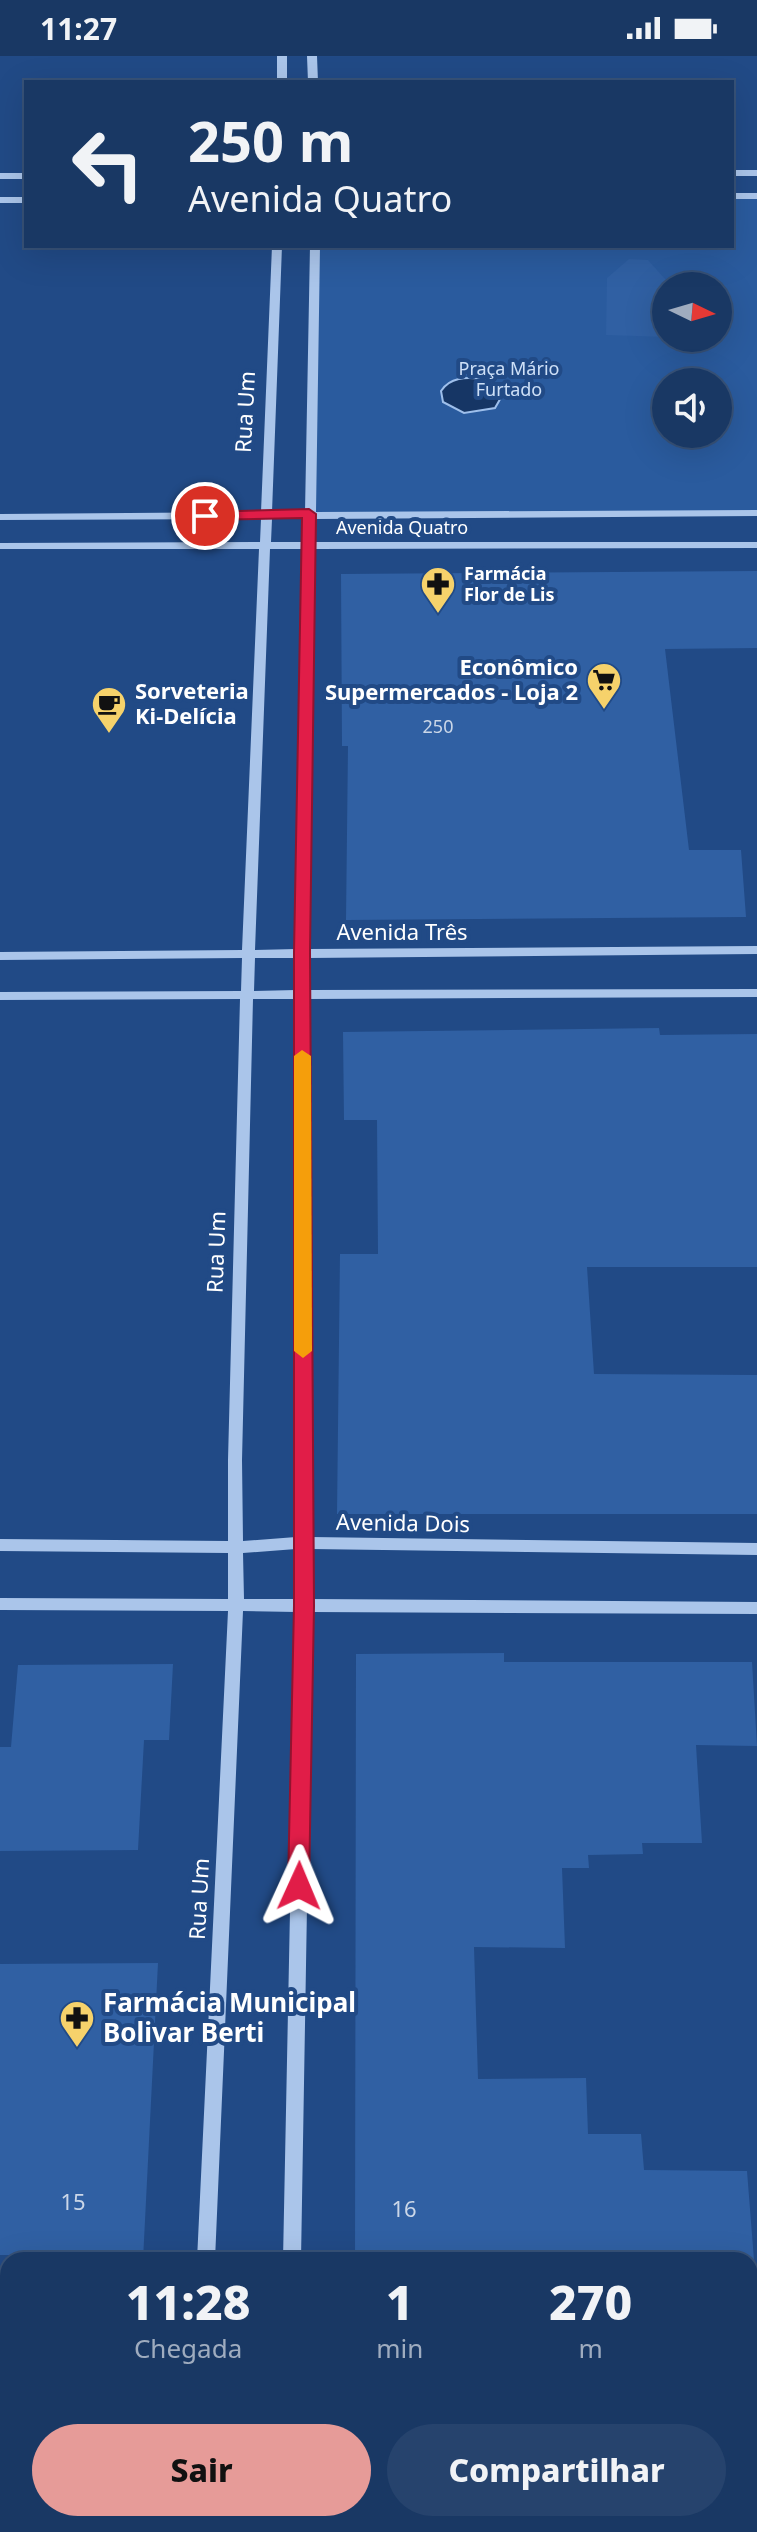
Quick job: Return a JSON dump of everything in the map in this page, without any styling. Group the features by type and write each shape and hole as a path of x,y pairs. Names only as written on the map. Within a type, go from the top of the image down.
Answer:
{"street":[{"path":"282,56 282,80"},
{"path":"312,56 313,80"},
{"path":"734,173 757,173"},
{"path":"0,176 24,176"},
{"path":"734,196 757,196"},
{"path":"0,200 24,200"},
{"name":"Rua Um","path":"206,2252 236,1607 238,1547 235,1460 247,995 262,548 277,248"},
{"path":"292,2252 304,1606 302,952 315,248"},
{"name":"Avenida Quatro","path":"0,517 757,513"},
{"name":"Avenida Quatro","path":"0,546 757,545"},
{"name":"Avenida Três","path":"0,956 757,950"},
{"path":"0,996 757,993"},
{"name":"Avenida Dois","path":"0,1545 238,1547 304,1543 757,1549"},
{"path":"0,1604 757,1608"}],"green space":[{"name":"Praça Mário Furtado","path":"734,197 757,197 757,512 310,513 316,248 734,248"}],"shaded area":[{"path":"464,378 481,379 497,385 503,394 495,408 464,413 443,402 441,391 449,383"}],"building":[{"path":"629,259 648,260 659,272 652,272 652,337 606,335 607,278"},
{"path":"757,571 757,648 665,649 689,850 741,850 746,917 346,920 348,746 342,746 341,574"},
{"path":"659,1028 660,1035 757,1034 757,1267 587,1267 594,1374 757,1375 757,1514 337,1514 340,1254 378,1254 377,1120 344,1120 343,1032"},
{"path":"504,1653 504,1662 752,1662 757,1746 696,1745 702,1843 642,1843 643,1854 588,1855 589,1868 562,1868 565,1948 474,1947 478,2079 586,2078 588,2134 641,2134 644,2170 747,2171 753,2252 355,2252 356,1654"},
{"path":"173,1664 169,1740 144,1740 138,1850 0,1851 0,1747 11,1747 18,1665"},
{"name":"Farmácia Municipal Bolivar Berti","path":"158,1963 143,2252 0,2252 0,1964"}],"slow traffic":[{"path":"302,1056 303,1351"}],"place":[{"name":"Farmácia Flor de Lis","path":"438,615"},
{"name":"Econômico Supermercados - Loja 2","path":"604,711"},
{"name":"Sorveteria Ki-Delícia","path":"109,735"},
{"name":"Farmácia Municipal Bolivar Berti","path":"77,2049"}],"route":[{"path":"205,516 309,514 302,952 304,1606 299,1886"}]}
